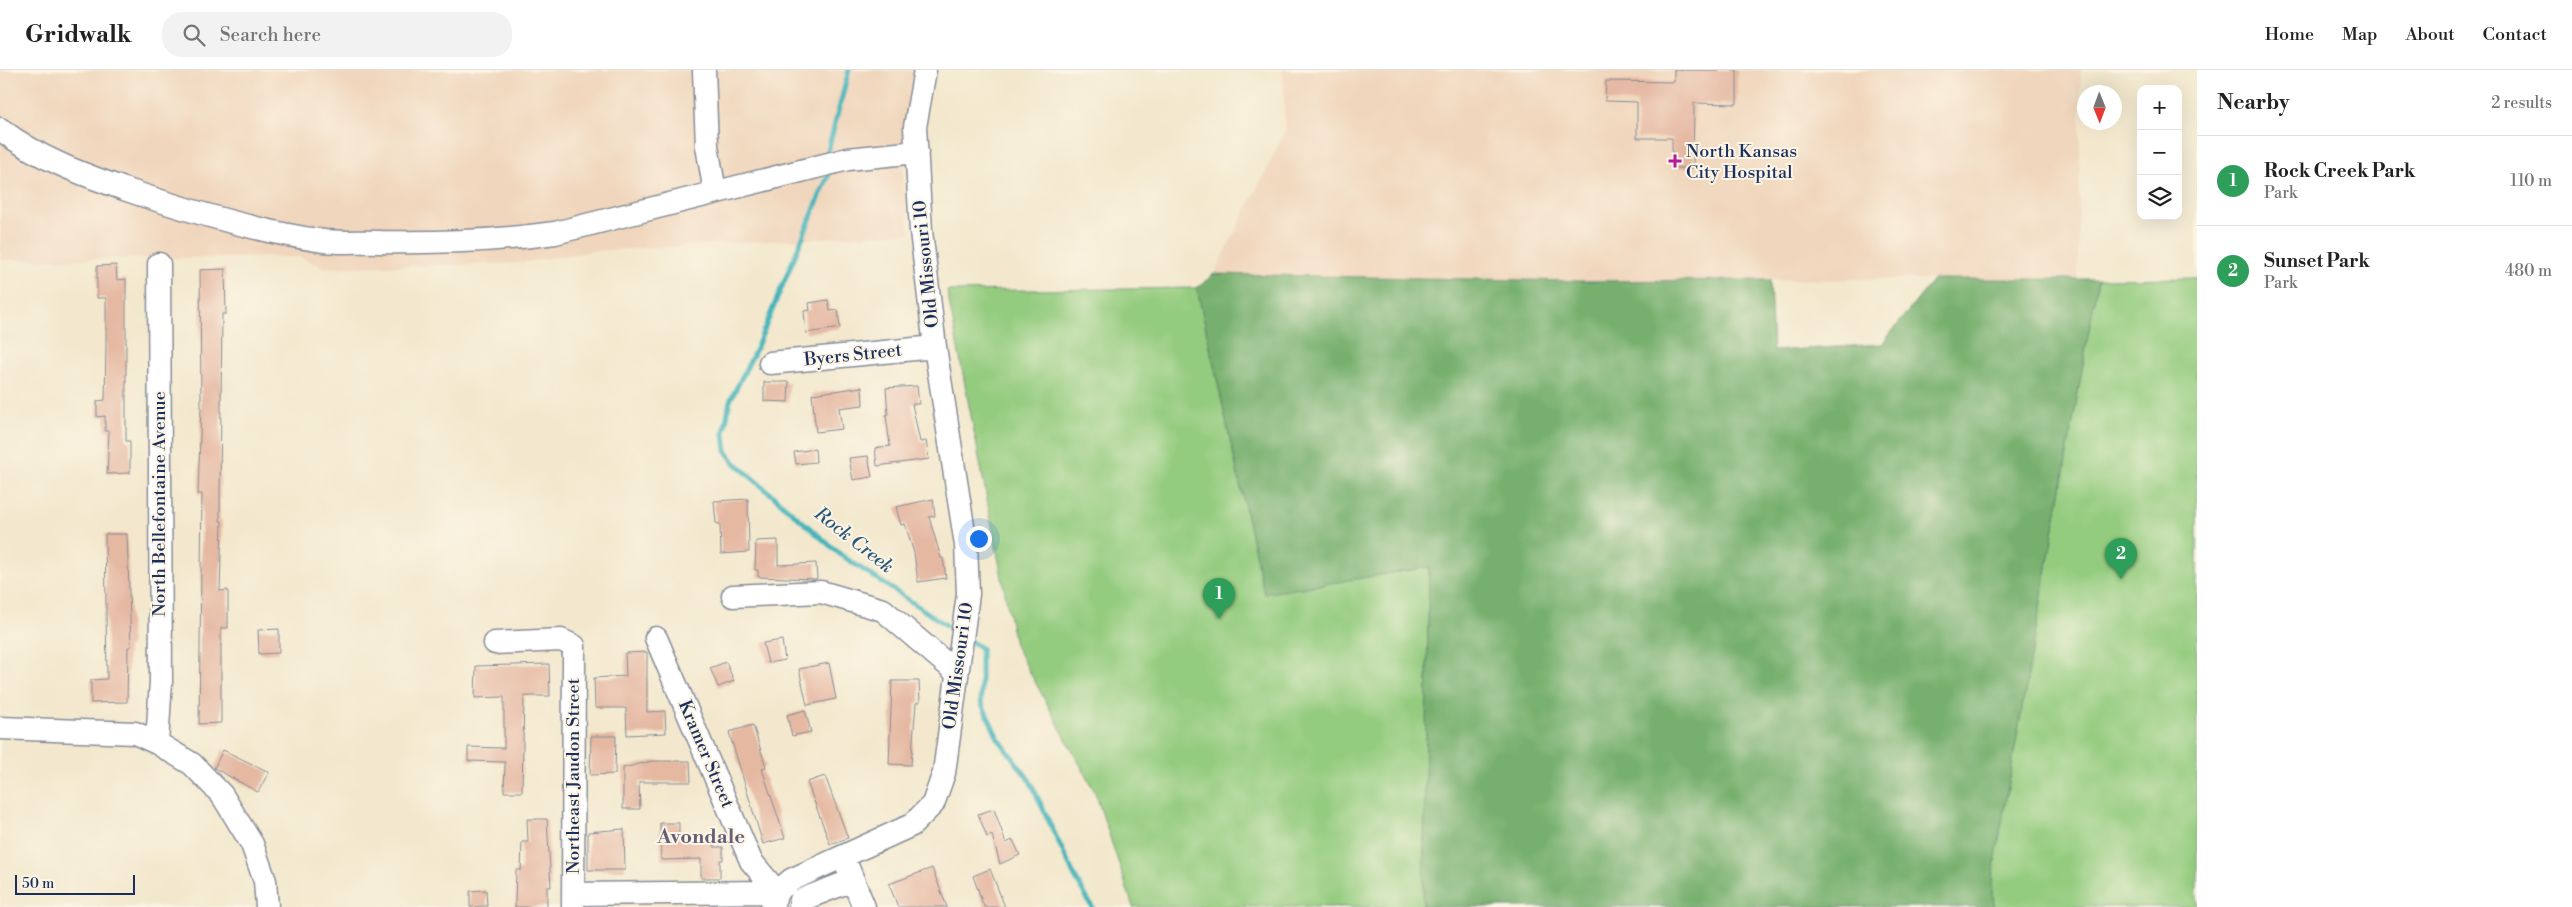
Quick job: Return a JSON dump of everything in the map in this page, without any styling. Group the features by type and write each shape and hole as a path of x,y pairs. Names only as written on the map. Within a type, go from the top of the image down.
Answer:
{"street":[{"path":"704,70 707,146 715,192"},
{"name":"Old Missouri 10","path":"780,893 842,855 912,825 933,804 944,773 958,663 967,618 966,545 935,347 921,231 915,127 925,70"},
{"path":"0,130 54,162 151,198 271,230 326,241 422,243 509,240 555,232 848,159 917,152 929,131 940,70"},
{"name":"North Bellefontaine Avenue","path":"157,743 161,681 159,264"},
{"name":"Byers Street","path":"770,363 935,347"},
{"path":"734,596 821,592 883,610 958,663"},
{"name":"Kramer Street","path":"656,638 751,861 780,893 800,904"},
{"name":"Northeast Jaudon Street","path":"495,643 561,640 574,646 573,901"},
{"path":"0,728 135,733 157,743 192,764 222,795 252,844 265,881 267,907"},
{"path":"842,855 864,907"},
{"path":"800,904 853,880"},
{"path":"573,901 780,893"}],"shaded area":[{"path":"0,70 914,70 906,121 903,184 910,233 594,251 521,263 325,268 299,257 0,260"},
{"name":"North Kansas City Hospital","path":"1283,70 2081,70 2081,85 2077,85 2077,130 2080,130 2078,278 1577,281 1214,274 1285,132"}],"green space":[{"path":"1214,274 1577,281 1770,280 1773,351 1882,344 1934,279 2098,279 1992,878 1994,907 1423,907 1429,567 1264,594 1197,288"},
{"path":"2197,278 2197,907 1994,907 1992,878 2098,279"},
{"path":"1197,288 1264,593 1429,567 1423,907 1133,907 1095,792 1015,645 947,291"}],"building":[{"path":"1674,70 1737,70 1737,104 1694,103 1693,168 1672,168 1672,138 1637,138 1637,102 1605,101 1606,81 1674,82"},
{"path":"116,265 117,280 126,279 126,441 130,441 130,473 107,474 109,431 105,431 105,416 97,417 97,401 105,400 106,298 97,298 97,266"},
{"path":"225,269 226,314 222,314 220,591 228,590 228,628 221,628 221,723 199,724 202,494 198,494 201,407 200,270"},
{"path":"828,300 830,311 838,310 840,328 806,333 804,311 810,310 809,303"},
{"path":"764,382 789,382 788,402 764,401"},
{"path":"917,386 919,404 912,404 920,442 926,441 929,459 877,466 875,448 890,446 886,415 888,414 886,388"},
{"path":"862,387 863,405 839,408 842,429 816,432 812,394"},
{"path":"815,449 816,462 796,464 794,452"},
{"path":"868,456 872,477 853,480 849,458"},
{"path":"748,499 749,552 721,554 720,524 716,523 714,501"},
{"path":"933,499 935,516 929,517 941,558 943,558 946,578 918,582 914,553 905,524 901,525 896,507"},
{"path":"105,534 127,534 131,647 128,647 127,702 91,703 91,680 107,679"},
{"path":"778,540 778,565 816,563 817,579 758,577 758,570 755,570 756,541"},
{"path":"279,629 279,653 259,654 258,630"},
{"path":"782,640 785,660 768,663 763,643"},
{"path":"647,652 647,712 665,711 666,733 627,735 626,708 595,708 594,678 626,676 625,653"},
{"path":"726,662 734,681 718,687 710,668"},
{"path":"829,663 836,699 807,705 799,669"},
{"path":"549,664 550,696 524,696 522,792 504,792 505,762 468,761 468,747 504,748 504,697 475,698 476,666"},
{"path":"892,681 919,681 920,702 916,703 911,765 889,764"},
{"path":"805,710 811,732 792,736 787,715"},
{"path":"753,725 766,767 762,769 785,838 763,844 729,732"},
{"path":"591,736 616,736 615,774 590,775"},
{"path":"223,750 269,772 258,792 214,768"},
{"path":"652,761 690,761 691,782 639,782 640,809 623,809 623,768"},
{"path":"825,776 848,838 830,844 807,782"},
{"path":"994,809 1006,843 1013,840 1020,855 1000,864 992,835 987,837 978,814"},
{"path":"527,819 547,819 551,887 547,887 547,907 515,907 516,870 521,870 522,842 528,842"},
{"path":"660,823 679,823 679,838 714,838 714,847 723,847 723,860 720,860 720,878 701,878 701,859 661,860"},
{"path":"624,829 625,870 588,870 588,832"},
{"path":"932,868 947,907 898,907 889,884"},
{"path":"990,869 1005,907 984,907 973,876"},
{"path":"486,890 487,906 470,907 470,891"}],"waterway":[{"name":"Rock Creek","path":"827,154 849,70"},
{"name":"Rock Creek","path":"829,174 756,349 730,401 724,433 726,451 734,462 841,555 958,633"},
{"name":"Rock Creek","path":"967,639 981,648 981,702 998,738 1030,781 1075,877 1092,907"}],"place":[{"name":"North Kansas City Hospital","path":"1675,161"},
{"name":"Sunset Park","path":"2121,579"},
{"name":"Rock Creek Park","path":"1219,619"}],"district":[{"name":"Avondale","path":"701,837"}]}
